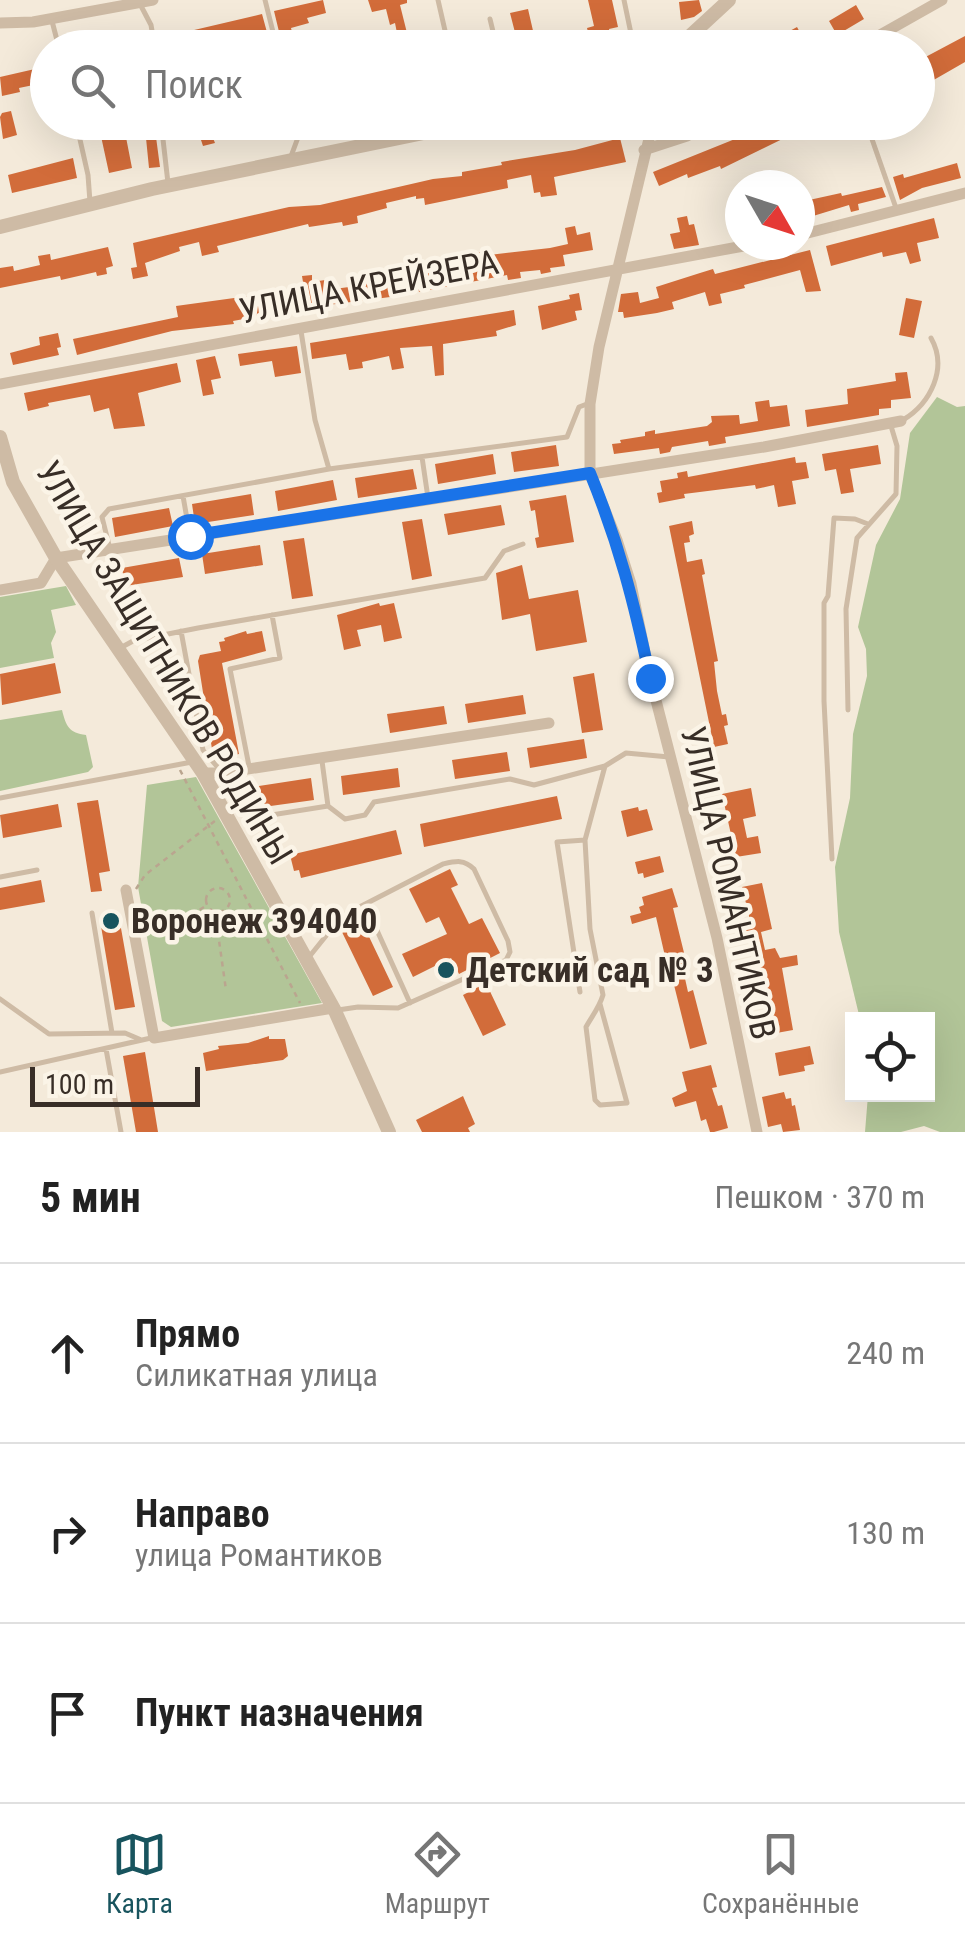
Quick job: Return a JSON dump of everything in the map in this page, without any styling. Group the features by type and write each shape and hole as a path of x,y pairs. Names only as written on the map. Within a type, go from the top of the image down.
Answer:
{"street":[{"path":"0,22 52,19 154,0"},
{"path":"698,30 729,0"},
{"path":"889,30 942,0"},
{"path":"0,227 169,186 392,140"},
{"name":"УЛИЦА РОМАНТИКОВ","path":"647,140 599,347 590,404 590,473 630,584 650,678 717,938 757,1132"},
{"path":"644,150 675,140"},
{"path":"815,231 965,193"},
{"name":"УЛИЦА КРЕЙЗЕРА","path":"0,384 725,249"},
{"path":"0,590 42,583 56,558 764,447 895,422"},
{"name":"УЛИЦА ЗАЩИТНИКОВ РОДИНЫ","path":"0,437 6,483 199,767 334,1009 389,1132"},
{"path":"199,767 222,773 549,723"},
{"path":"129,901 148,1039 334,1009"}],"lane":[{"path":"265,0 272,30"},
{"path":"438,0 445,30"},
{"path":"624,0 630,30"},
{"path":"140,4 152,30"},
{"path":"52,19 55,30"},
{"path":"490,19 493,30"},
{"path":"80,140 90,204"},
{"path":"163,140 169,186"},
{"path":"289,162 297,140"},
{"path":"872,140 897,211"},
{"path":"301,328 315,420 329,469"},
{"path":"848,710 846,609 857,538 896,494 895,422 918,411 929,397 938,367 938,352 931,338"},
{"path":"110,549 102,517 109,509 329,469 567,436 579,406 590,404"},
{"path":"422,456 428,498"},
{"path":"183,496 190,536"},
{"path":"832,859 824,701 824,603 828,596 834,518 855,518 868,524"},
{"path":"119,648 181,631 485,578 504,551 523,544"},
{"path":"250,768 230,669 280,658 272,614"},
{"path":"181,631 204,750 222,773"},
{"path":"321,758 328,806 344,818 365,815 374,802 510,779 534,785 606,766 626,753 673,757"},
{"path":"0,798 177,764 199,767"},
{"path":"600,1004 628,1102 616,1106 600,1105 595,1100 586,1027 602,995 590,928 585,840 606,766"},
{"path":"252,818 328,806"},
{"path":"580,992 557,842 585,840"},
{"path":"307,960 342,916 443,864 468,863 508,941 510,952 506,960 398,1008 334,1009"},
{"path":"0,877 38,870"},
{"path":"365,904 410,1004"},
{"path":"92,912 112,1033"},
{"path":"0,999 49,1034 125,1032 148,1039"},
{"path":"0,1072 148,1039"},
{"path":"106,1049 121,1132"}],"path":[{"path":"177,764 206,827 305,1012"},
{"path":"207,905 193,914 129,901 145,874 225,812"},
{"path":"215,912 228,906 230,899 219,888 206,898 215,912 226,990"}],"green space":[{"path":"937,397 957,407 965,406 965,1132 940,1132 924,1126 901,1132 865,1132 867,1102 935,1102 935,1012 858,1012 839,932 835,867 850,798 853,734 867,676 866,649 858,627 876,545 900,499 910,433"},
{"path":"66,586 76,605 51,610 56,632 51,643 54,658 0,668 0,597"},
{"path":"62,710 69,728 86,735 93,767 88,772 0,791 0,720"},
{"path":"196,777 322,1003 171,1027 162,1021 138,887 147,785"}],"building":[{"path":"323,0 326,13 307,18 309,23 292,30 279,30 274,11"},
{"path":"368,0 407,0 400,5 406,30 396,30 395,23 390,25 386,9 372,12"},
{"path":"588,0 612,0 618,27 588,30 594,26"},
{"path":"699,0 702,11 681,20 679,2"},
{"path":"856,5 864,19 845,30 834,30 829,21"},
{"path":"528,9 533,30 514,30 510,13"},
{"path":"262,14 266,30 194,30"},
{"path":"965,36 965,62 935,79 935,52"},
{"path":"30,70 30,86 2,96 0,77"},
{"path":"11,111 17,135 3,139 0,117"},
{"path":"102,140 127,140 132,168 109,173"},
{"path":"146,140 156,140 160,167 149,168"},
{"path":"620,140 626,162 554,177 557,195 541,197 540,192 534,193 531,175 507,180 508,188 425,205 424,198 416,196 386,203 387,208 357,216 358,223 309,227 308,224 217,246 219,252 202,256 199,242 145,263 148,276 133,279 131,268 137,267 133,243 289,207 320,205 462,176 462,172 502,165 501,162"},
{"path":"733,140 780,140 721,169 720,166 688,178 687,174 659,186 653,172"},
{"path":"73,158 77,178 12,193 8,175"},
{"path":"957,163 961,178 922,188 900,200 893,177 903,174 904,178"},
{"path":"882,187 886,197 858,204 859,210 851,212 849,205 815,215 815,199 841,193 842,196"},
{"path":"687,216 689,225 694,224 699,245 674,249 670,234 680,232 677,218"},
{"path":"934,218 939,238 917,243 921,261 910,264 906,252 883,257 882,252 831,266 826,246"},
{"path":"575,226 577,235 590,232 593,250 563,255 565,266 550,268 551,272 520,272 521,278 508,280 507,275 419,292 416,272 431,263 476,260 475,253 488,251 489,255 568,244 565,228"},
{"path":"108,247 113,266 106,268 107,274 97,276 96,272 61,280 60,276 0,288 0,268 13,266 14,271 40,265 38,256 50,254 51,260"},
{"path":"770,260 813,260 821,291 806,292 800,270 720,294 722,303 709,306 705,292 672,302 674,309 657,313 624,318 623,312 618,312 621,294 638,292 640,303 659,298 656,287 713,269 715,274"},
{"path":"312,275 312,282 325,280 327,290 349,287 347,277 361,275 362,284 395,278 398,296 172,331 77,355 73,339 178,317 176,306 256,295 261,301 283,298 282,292 304,288 302,276"},
{"path":"579,293 582,310 575,311 577,320 542,330 538,306"},
{"path":"906,298 922,301 914,338 899,335"},
{"path":"514,310 516,325 496,331 497,336 443,344 444,375 435,376 432,346 400,348 404,368 392,370 389,356 362,362 363,368 349,370 346,354 312,359 310,343"},
{"path":"58,333 59,355 13,365 10,353 40,345 39,337"},
{"path":"297,346 301,373 275,377 272,361 240,366 238,354"},
{"path":"215,356 221,378 211,380 214,394 203,396 196,360"},
{"path":"177,363 181,382 138,393 145,426 114,429 109,408 94,412 90,395 28,411 24,393"},
{"path":"907,372 911,398 891,400 891,408 879,409 879,415 807,427 805,410 848,404 847,389 896,381 895,373"},
{"path":"769,400 770,407 787,405 790,426 725,437 726,443 709,446 708,441 672,447 670,452 660,454 659,448 614,454 612,444 621,443 620,440 645,436 645,432 655,430 655,434 707,426 712,422 711,416 739,415 740,424 758,421 755,402"},
{"path":"556,445 559,466 514,472 511,452"},
{"path":"878,445 881,464 850,469 854,492 841,494 836,469 825,471 822,454"},
{"path":"493,454 496,474 438,484 435,464"},
{"path":"795,457 796,463 806,462 809,478 792,481 796,504 778,507 774,485 684,494 685,498 659,503 660,481 678,478 677,473 687,471 688,477"},
{"path":"413,469 417,489 358,498 355,478"},
{"path":"333,480 337,500 278,511 275,491"},
{"path":"251,494 254,515 195,524 192,504"},
{"path":"566,495 574,542 537,548 535,510 531,511 529,501"},
{"path":"501,505 505,525 448,535 444,514"},
{"path":"169,508 173,526 115,537 112,518"},
{"path":"422,519 432,576 412,580 402,522"},
{"path":"692,521 694,534 689,536 690,542 684,543 687,562 702,559 718,661 714,662 717,691 728,725 724,726 728,744 714,747 669,526"},
{"path":"304,538 313,596 292,599 283,541"},
{"path":"260,545 263,565 205,574 202,554"},
{"path":"179,558 183,577 125,586 122,568"},
{"path":"522,565 529,599 578,590 587,642 536,651 530,614 502,620 496,573"},
{"path":"379,603 394,603 402,638 384,642 381,625 357,630 361,646 344,650 337,615"},
{"path":"262,631 266,651 222,663 239,754 219,758 212,749 198,661 200,655 221,651 219,642 224,638"},
{"path":"55,663 61,693 2,705 0,674"},
{"path":"594,673 603,730 582,733 573,677"},
{"path":"523,695 526,714 468,723 465,704"},
{"path":"444,706 447,724 390,733 387,714"},
{"path":"584,739 587,758 530,768 527,748"},
{"path":"507,752 510,771 455,779 452,760"},
{"path":"398,768 400,787 343,795 341,776"},
{"path":"311,778 314,800 256,808 253,787"},
{"path":"751,788 756,816 743,819 747,838 758,836 761,853 736,857 722,794"},
{"path":"557,796 562,819 424,847 420,824"},
{"path":"98,800 110,871 99,873 102,891 91,892 77,803"},
{"path":"58,804 62,827 3,838 0,815"},
{"path":"638,807 639,811 647,809 653,830 627,837 621,811"},
{"path":"396,830 402,854 301,878 299,870 294,871 290,855"},
{"path":"660,856 664,872 644,878 643,873 638,874 635,862"},
{"path":"450,869 458,885 451,888 469,924 482,918 500,953 459,974 451,958 413,977 402,954 447,934 439,917 426,923 409,889"},
{"path":"41,880 45,902 0,910 0,888"},
{"path":"762,883 772,929 761,932 765,950 775,948 780,958 797,955 798,965 782,968 793,1030 771,1034 754,940 745,942 743,930 752,928 742,887"},
{"path":"672,888 689,973 684,974 688,992 693,990 707,1044 690,1049 674,985 669,974 662,975 660,967 667,965 656,917 632,924 630,916 641,913 642,897"},
{"path":"119,917 135,1007 115,1010 100,920"},
{"path":"362,922 393,987 373,996 342,932"},
{"path":"486,983 506,1025 483,1036 463,995"},
{"path":"269,1036 285,1039 288,1056 283,1060 206,1071 203,1053 219,1049 218,1046"},
{"path":"810,1046 814,1064 804,1066 805,1071 779,1076 775,1053"},
{"path":"145,1052 158,1132 136,1132 123,1056"},
{"path":"711,1065 717,1087 712,1088 728,1128 714,1132 710,1132 706,1119 701,1121 696,1101 675,1107 672,1098 687,1091 682,1072"},
{"path":"784,1092 795,1105 800,1130 783,1132 781,1124 768,1127 762,1097"},
{"path":"463,1096 475,1124 468,1128 470,1132 422,1132 416,1120"}],"place":[{"name":"Воронеж 394040","path":"111,921"},
{"name":"Детский сад № 3","path":"446,970"}],"route":[{"path":"190,536 590,473 630,584 650,678"}]}
